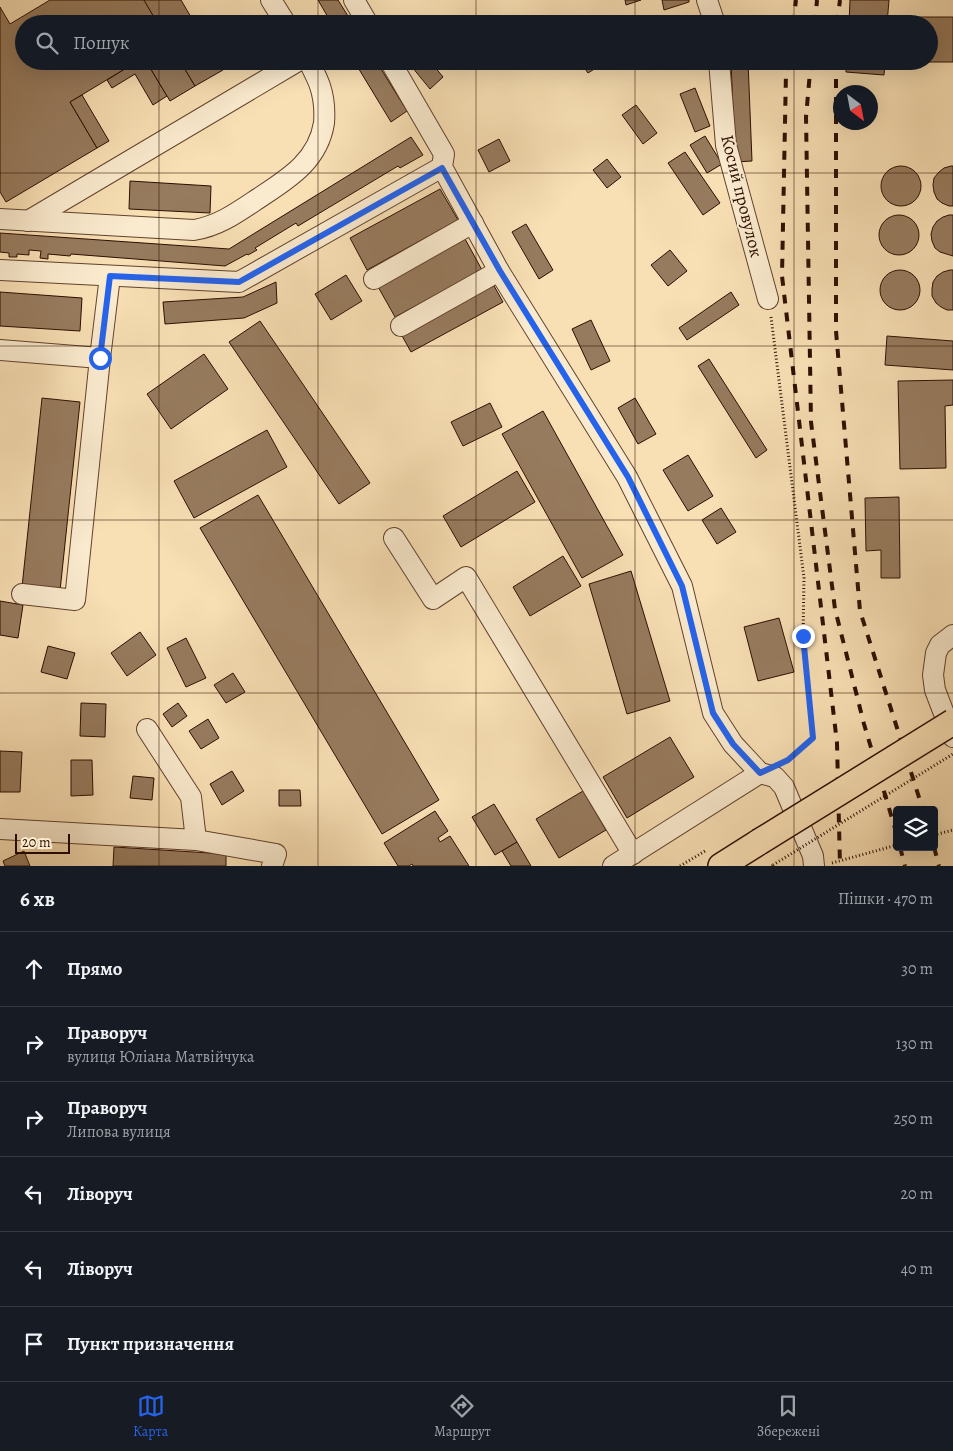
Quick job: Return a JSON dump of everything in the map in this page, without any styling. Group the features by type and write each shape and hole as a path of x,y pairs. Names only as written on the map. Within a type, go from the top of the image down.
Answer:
{"main road":[{"path":"721,866 953,722"}],"street":[{"path":"271,0 280,15"},
{"path":"354,0 363,15"},
{"path":"707,0 712,15"},
{"path":"28,220 283,70"},
{"path":"0,219 194,230 208,228 226,220 285,181 301,168 313,153 322,134 325,110 320,86 313,70"},
{"path":"395,70 444,154 442,168 500,271 628,477 682,586 713,713 733,744 760,773 775,777 784,787 813,856 822,865"},
{"name":"Косий провулок","path":"720,70 726,145 768,299"},
{"path":"0,270 239,282 442,168"},
{"path":"374,279 473,223"},
{"path":"401,326 500,271"},
{"path":"22,594 75,600 110,276"},
{"path":"0,350 100,358"},
{"path":"394,538 432,599 466,577 633,854"},
{"path":"953,635 940,644 936,653 933,675 935,690 953,737"},
{"path":"147,729 192,797 196,840"},
{"path":"613,866 760,773"},
{"path":"0,829 196,840 276,854 272,866"}],"path":[{"path":"760,773 788,760 813,738 803,636 804,578 768,299"},
{"path":"772,866 953,754"},
{"path":"938,834 953,830"},
{"path":"822,865 893,846"}],"building":[{"path":"50,0 144,0 153,15 25,15"},
{"path":"144,0 181,0 190,15 153,15"},
{"path":"318,0 338,0 347,15 327,15"},
{"path":"625,0 641,0 626,5"},
{"path":"662,0 689,0 689,2 664,10"},
{"path":"850,0 889,0 888,15 849,15"},
{"path":"0,7 10,24 15,21 15,70 123,70 70,102 97,148 6,202 0,192"},
{"path":"938,17 953,17 953,62 938,62"},
{"path":"123,70 151,70 167,96 153,105 135,74 112,88 107,80"},
{"path":"151,70 185,70 195,86 170,101"},
{"path":"185,70 223,70 195,86"},
{"path":"359,70 382,70 407,111 391,122"},
{"path":"414,70 437,70 443,77 430,89"},
{"path":"731,70 748,70 752,161 735,162"},
{"path":"846,70 884,70 884,75 846,72"},
{"path":"695,88 710,126 695,132 680,94"},
{"path":"82,95 109,141 97,148 70,102"},
{"path":"636,105 657,133 643,144 622,115"},
{"path":"705,136 722,164 707,173 690,145"},
{"path":"411,137 423,155 400,168 398,166 298,226 296,223 255,248 257,250 225,266 71,254 70,256 48,254 48,259 40,258 41,251 29,250 29,255 17,254 17,257 9,257 9,253 0,252 0,233 229,249"},
{"path":"499,139 510,161 489,172 478,150"},
{"path":"685,152 720,203 703,215 668,163"},
{"path":"607,159 621,177 607,188 593,170"},
{"path":"905,166 912,169 918,175 921,186 920,194 912,203 905,206 897,206 890,203 882,194 881,182 884,175 893,167"},
{"path":"953,166 953,206 949,206 937,199 933,185 934,178 939,172"},
{"path":"130,181 211,186 210,213 129,209"},
{"path":"440,189 458,220 367,270 350,238"},
{"path":"903,215 910,218 916,224 919,235 918,243 910,252 903,255 895,255 888,252 880,243 879,231 882,224 891,216"},
{"path":"953,215 953,256 940,252 935,248 931,234 937,221"},
{"path":"526,224 553,270 539,279 512,232"},
{"path":"464,237 482,270 395,317 377,285"},
{"path":"670,250 687,271 668,286 651,265"},
{"path":"904,270 911,273 917,279 920,290 919,298 911,307 904,310 896,310 889,307 881,298 880,286 883,279 892,271"},
{"path":"953,270 953,310 947,310 936,303 932,296 932,289 933,282 937,276"},
{"path":"346,275 362,301 331,320 315,294"},
{"path":"276,282 277,303 244,318 165,324 163,302 243,297"},
{"path":"493,284 503,302 411,352 401,334"},
{"path":"0,292 82,298 80,331 0,326"},
{"path":"731,292 739,305 687,340 679,328"},
{"path":"591,320 610,361 591,370 572,329"},
{"path":"260,321 370,483 339,504 229,342"},
{"path":"887,336 953,341 953,370 885,365"},
{"path":"204,354 228,389 171,429 147,394"},
{"path":"709,359 767,450 756,458 698,366"},
{"path":"953,380 953,405 945,406 946,468 900,469 898,381"},
{"path":"42,398 80,402 60,591 22,587"},
{"path":"635,398 656,434 638,444 618,408"},
{"path":"490,403 502,427 463,446 451,422"},
{"path":"543,411 623,555 582,578 502,434"},
{"path":"267,430 287,467 194,518 174,481"},
{"path":"688,455 713,496 688,511 663,470"},
{"path":"517,471 535,502 461,547 443,516"},
{"path":"258,495 439,800 382,834 200,528"},
{"path":"899,497 900,578 881,578 881,550 866,551 865,498"},
{"path":"721,508 736,532 717,544 702,520"},
{"path":"563,556 581,586 530,616 513,587"},
{"path":"631,571 670,701 627,714 589,584"},
{"path":"0,601 23,605 18,638 0,635"},
{"path":"779,618 794,672 758,681 744,627"},
{"path":"140,632 156,655 127,676 111,653"},
{"path":"186,638 206,678 186,687 167,648"},
{"path":"48,646 75,653 67,679 41,672"},
{"path":"233,673 245,692 226,703 214,685"},
{"path":"81,703 106,704 105,737 80,736"},
{"path":"178,703 187,716 172,727 163,714"},
{"path":"208,719 219,738 201,749 189,731"},
{"path":"670,737 694,777 627,818 603,777"},
{"path":"0,751 22,752 20,792 0,792"},
{"path":"71,760 92,760 93,795 71,796"},
{"path":"232,771 244,791 222,805 210,784"},
{"path":"133,776 154,778 152,800 130,798"},
{"path":"279,790 300,790 301,806 279,806"},
{"path":"583,791 606,830 559,858 536,819"},
{"path":"494,804 517,842 495,855 472,817"},
{"path":"435,811 448,831 438,838 440,842 450,836 469,866 413,866 412,864 409,866 398,866 384,843"},
{"path":"517,842 531,866 511,866 502,851"},
{"path":"114,847 226,854 226,866 113,866"},
{"path":"24,851 30,866 5,866 3,861"}],"railway":[{"path":"794,15 796,0"},
{"path":"816,15 817,0"},
{"path":"838,15 840,0"},
{"path":"786,70 782,276 837,743 840,866"},
{"path":"810,70 806,117 811,422 835,609 864,724 893,822"},
{"path":"836,70 836,331 860,611 922,806"},
{"path":"901,851 905,866"},
{"path":"935,851 939,866"}],"route":[{"path":"100,358 110,276 239,282 442,168 500,271 628,477 682,586 713,713 733,744 760,773 788,760 813,738 803,636"}]}
